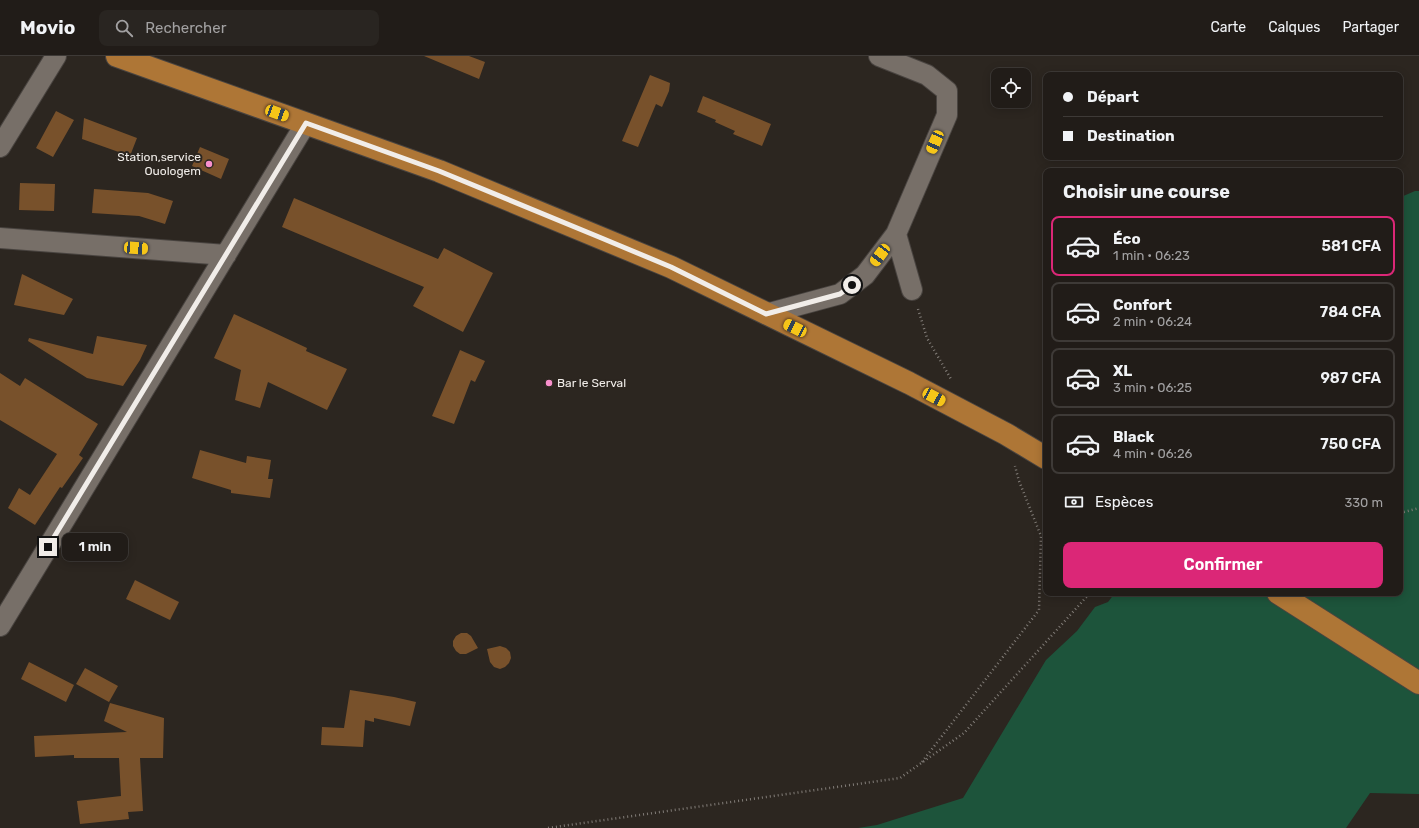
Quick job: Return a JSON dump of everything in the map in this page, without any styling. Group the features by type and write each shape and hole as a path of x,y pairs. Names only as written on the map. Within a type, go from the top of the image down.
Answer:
{"main road":[{"path":"117,56 439,171 664,264 909,383 1006,434 1043,456"},
{"path":"1283,596 1419,684"}],"street":[{"path":"0,147 56,56"},
{"path":"766,314 840,294 865,276 896,234 946,115 947,91 927,75 879,56"},
{"path":"0,626 306,123"},
{"path":"896,234 912,290"},
{"path":"0,238 226,255"}],"path":[{"path":"912,290 927,338 954,384"},
{"path":"919,765 1039,610 1041,536 1019,480 1006,434"},
{"path":"1403,512 1419,508"},
{"path":"548,828 900,778 964,733 1087,596"}],"green space":[{"path":"1415,191 1419,191 1419,794 1370,793 1346,828 858,828 877,825 963,798 1046,660 1077,631 1095,607 1108,602 1113,596 1403,596 1403,196"}],"building":[{"path":"424,56 469,56 485,62 479,79"},
{"path":"650,75 670,83 669,91 662,107 656,104 638,147 622,141"},
{"path":"703,96 771,124 762,146 733,134 735,131 715,122 716,120 697,112"},
{"path":"56,111 74,120 53,157 36,148"},
{"path":"84,118 137,138 130,156 82,139"},
{"path":"200,147 229,159 221,179 192,166"},
{"path":"20,183 55,184 54,211 19,210"},
{"path":"94,189 148,193 173,201 165,224 139,216 92,213"},
{"path":"294,198 438,259 444,248 493,273 463,332 413,306 424,287 282,227"},
{"path":"22,274 73,299 64,315 14,305"},
{"path":"234,314 307,348 306,351 347,369 327,410 268,382 260,408 235,400 241,370 214,358"},
{"path":"97,336 147,345 140,360 123,386 87,378 28,341 29,338 93,354"},
{"path":"460,350 485,361 475,382 471,380 454,424 432,416"},
{"path":"0,373 20,386 25,378 98,424 79,455 83,458 62,488 60,487 35,525 8,508 19,488 30,495 57,454 0,420"},
{"path":"200,450 246,463 247,456 271,460 268,479 273,479 270,498 231,493 231,490 192,478"},
{"path":"135,580 179,602 170,620 126,599"},
{"path":"461,633 467,633 471,636 478,648 466,654 460,654 456,651 453,646 453,641 456,636"},
{"path":"500,646 506,648 510,652 511,658 505,667 500,669 494,667 490,662 487,649"},
{"path":"29,662 74,685 66,702 21,679"},
{"path":"85,668 118,686 109,702 76,684"},
{"path":"350,690 416,702 410,726 374,718 374,722 365,720 363,747 321,745 322,727 344,728"},
{"path":"110,703 164,718 163,758 140,758 143,811 128,812 129,819 80,824 77,801 121,796 119,758 74,758 74,755 35,757 34,736 127,732 104,721"}],"place":[{"name":"Station,service Ouologem","path":"209,164"},
{"name":"Bar le Serval","path":"549,383"}],"route":[{"path":"48,547 306,123 439,171 599,237 671,267 766,314 840,294 852,285"}]}
